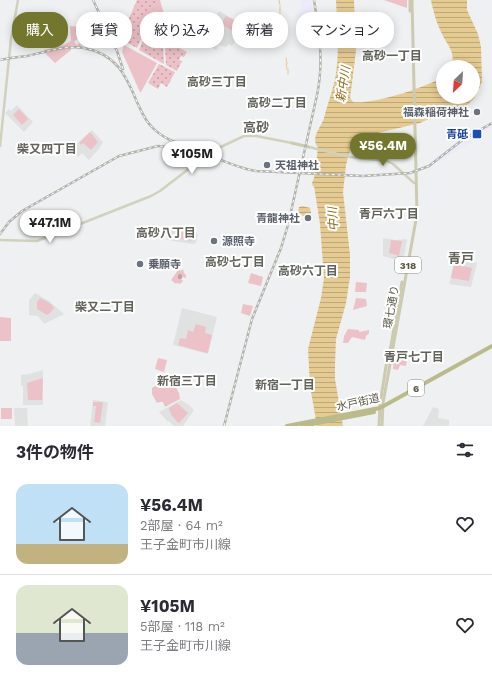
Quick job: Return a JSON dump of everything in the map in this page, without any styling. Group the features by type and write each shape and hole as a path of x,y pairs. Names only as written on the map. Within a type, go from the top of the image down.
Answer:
{"highway":[{"name":"水戸街道","path":"287,426 344,417 384,405 492,347"},
{"name":"水戸街道","path":"300,426 314,422"}],"main road":[{"path":"0,146 11,39 18,0"},
{"name":"環七通り","path":"391,350 416,219 411,0"},
{"path":"0,240 37,242 151,196 160,191 211,152 244,136 256,136 293,143 350,157 389,161 414,183"},
{"name":"環七通り","path":"381,426 391,350 414,223 414,165"},
{"path":"384,405 381,397 391,350"},
{"path":"381,426 384,419 384,405 391,350"},
{"path":"381,397 384,405 379,418 381,426"},
{"path":"379,418 380,416 383,416 384,419"}],"shaded area":[{"path":"300,0 311,0 313,12 300,12 302,11"},
{"path":"224,14 232,18 232,46 229,44 226,47 224,46"},
{"path":"17,105 33,122 24,132 5,113 9,109 11,111"},
{"path":"492,122 492,126 465,146 437,163 435,158"},
{"path":"92,130 103,142 89,160 82,153 78,157 73,152 75,149 73,147"},
{"path":"169,229 198,234 196,243 193,244 167,240"},
{"path":"383,238 407,240 403,262 383,256"},
{"path":"455,258 477,263 471,287 449,284"},
{"path":"35,293 49,301 64,314 44,324 38,316 29,315 29,300"},
{"path":"182,308 217,317 208,354 173,345"},
{"path":"43,370 43,405 23,405 23,386 21,386 21,375"},
{"path":"93,400 108,402 105,426 90,426"},
{"path":"181,400 194,410 183,426 174,426 159,412"},
{"path":"433,407 439,409 438,418 449,420 449,426 423,426"},
{"path":"14,408 27,408 28,426 15,426"}],"green space":[{"path":"137,0 159,0 154,12 140,12 140,41 137,48 132,45 132,12"},
{"path":"158,0 160,0 163,12 152,12"},
{"path":"384,0 407,0 407,8"},
{"path":"226,16 232,19 232,30 224,26 224,19"},
{"path":"70,26 76,26 76,40 74,42 76,44 76,48 71,48 71,50 55,63 45,53 44,50 52,48 68,48 68,43 71,41"},
{"path":"123,48 130,48 157,63 141,92 140,92 122,52"},
{"path":"140,48 163,48 164,64 139,50"},
{"path":"165,48 180,48 187,52 184,57 181,56 179,60 182,61 177,71 166,65"},
{"path":"159,64 175,72 167,87 161,83 158,89 148,83"},
{"path":"19,109 28,119 22,125 13,115"},
{"path":"90,132 98,142 91,150 83,143 81,145 79,143"},
{"path":"178,231 192,234 191,241 177,238"},
{"path":"391,240 402,241 399,256 389,253"},
{"path":"454,264 472,268 469,281 451,278"},
{"path":"179,269 181,271 183,269 186,278 183,277 181,279 183,281 180,284 176,284 171,280"},
{"path":"251,273 263,277 261,286 248,283"},
{"path":"356,282 367,283 366,292 355,292"},
{"path":"40,298 48,302 54,308 47,315 37,309 37,302"},
{"path":"356,298 366,299 367,306 353,310"},
{"path":"243,304 253,306 250,316 241,313"},
{"path":"0,317 11,318 11,341 0,341"},
{"path":"196,324 206,327 205,333 212,335 207,353 178,345 180,338 186,339 188,330 193,332"},
{"path":"348,329 359,330 359,332 369,330 369,333 365,340 352,337 348,343 343,343 344,336"},
{"path":"395,350 399,351 397,362 401,362 402,357 407,359 406,366 400,365 398,370 393,369"},
{"path":"158,358 167,360 164,372 155,369"},
{"path":"170,376 179,393 180,399 165,407 163,402 157,403 152,394 152,388"},
{"path":"43,378 42,400 28,400 27,383"},
{"path":"93,402 103,403 100,423 94,422 96,406 93,406"},
{"path":"177,403 188,413 179,423 172,416 169,408"},
{"path":"1,408 12,408 12,419 1,419"}],"water":[{"path":"336,0 354,0 354,12 337,12"},
{"path":"431,0 467,0 467,10 478,34 481,47 482,81 480,87 480,60 452,60 451,49 438,26"},
{"path":"338,48 356,48 350,98 353,102 373,101 386,98 425,86 436,80 436,104 468,104 463,108 442,113 420,123 365,136 355,142 351,147 346,165 343,192 350,255 350,277 346,303 336,339 335,365 335,379 343,426 317,426 310,386 308,349 321,298 324,278 320,224 314,186 313,187 312,183 318,148 315,140 323,122 334,85"},
{"path":"303,206 310,208 311,213 308,217 303,216 298,212 299,207"}],"waterway":[{"path":"279,0 280,5"},
{"path":"286,58 287,64"},
{"path":"286,64 287,69"},
{"path":"288,69 288,74"}],"railway":[{"path":"93,0 117,51 123,69"},
{"path":"224,426 252,319 281,248 288,225 317,95 320,59 319,36 314,0"},
{"path":"0,60 70,47 84,48 95,51 104,55 118,67 129,83 145,117 162,136 236,166 256,171 363,176 410,173 429,166 461,141 492,123"},
{"path":"0,234 9,222 22,211 119,156 158,146 180,148"}],"place":[{"name":"福森稲荷神社","path":"477,112"},
{"name":"青砥","path":"477,134"},
{"name":"天祖神社","path":"267,165"},
{"name":"青龍神社","path":"308,218"},
{"name":"源照寺","path":"214,241"},
{"name":"乗願寺","path":"140,264"}],"district":[{"name":"高砂一丁目","path":"392,56"},
{"name":"高砂三丁目","path":"217,82"},
{"name":"高砂二丁目","path":"277,103"},
{"name":"高砂","path":"256,127"},
{"name":"柴又四丁目","path":"47,149"},
{"name":"青戸六丁目","path":"389,214"},
{"name":"高砂八丁目","path":"166,233"},
{"name":"青戸","path":"461,258"},
{"name":"高砂七丁目","path":"235,262"},
{"name":"高砂六丁目","path":"308,271"},
{"name":"柴又二丁目","path":"105,307"},
{"name":"青戸七丁目","path":"414,357"},
{"name":"新宿三丁目","path":"187,381"},
{"name":"新宿一丁目","path":"285,385"}],"water label":[{"name":"新中川","path":"343,84"},
{"name":"中川","path":"333,219"}]}
